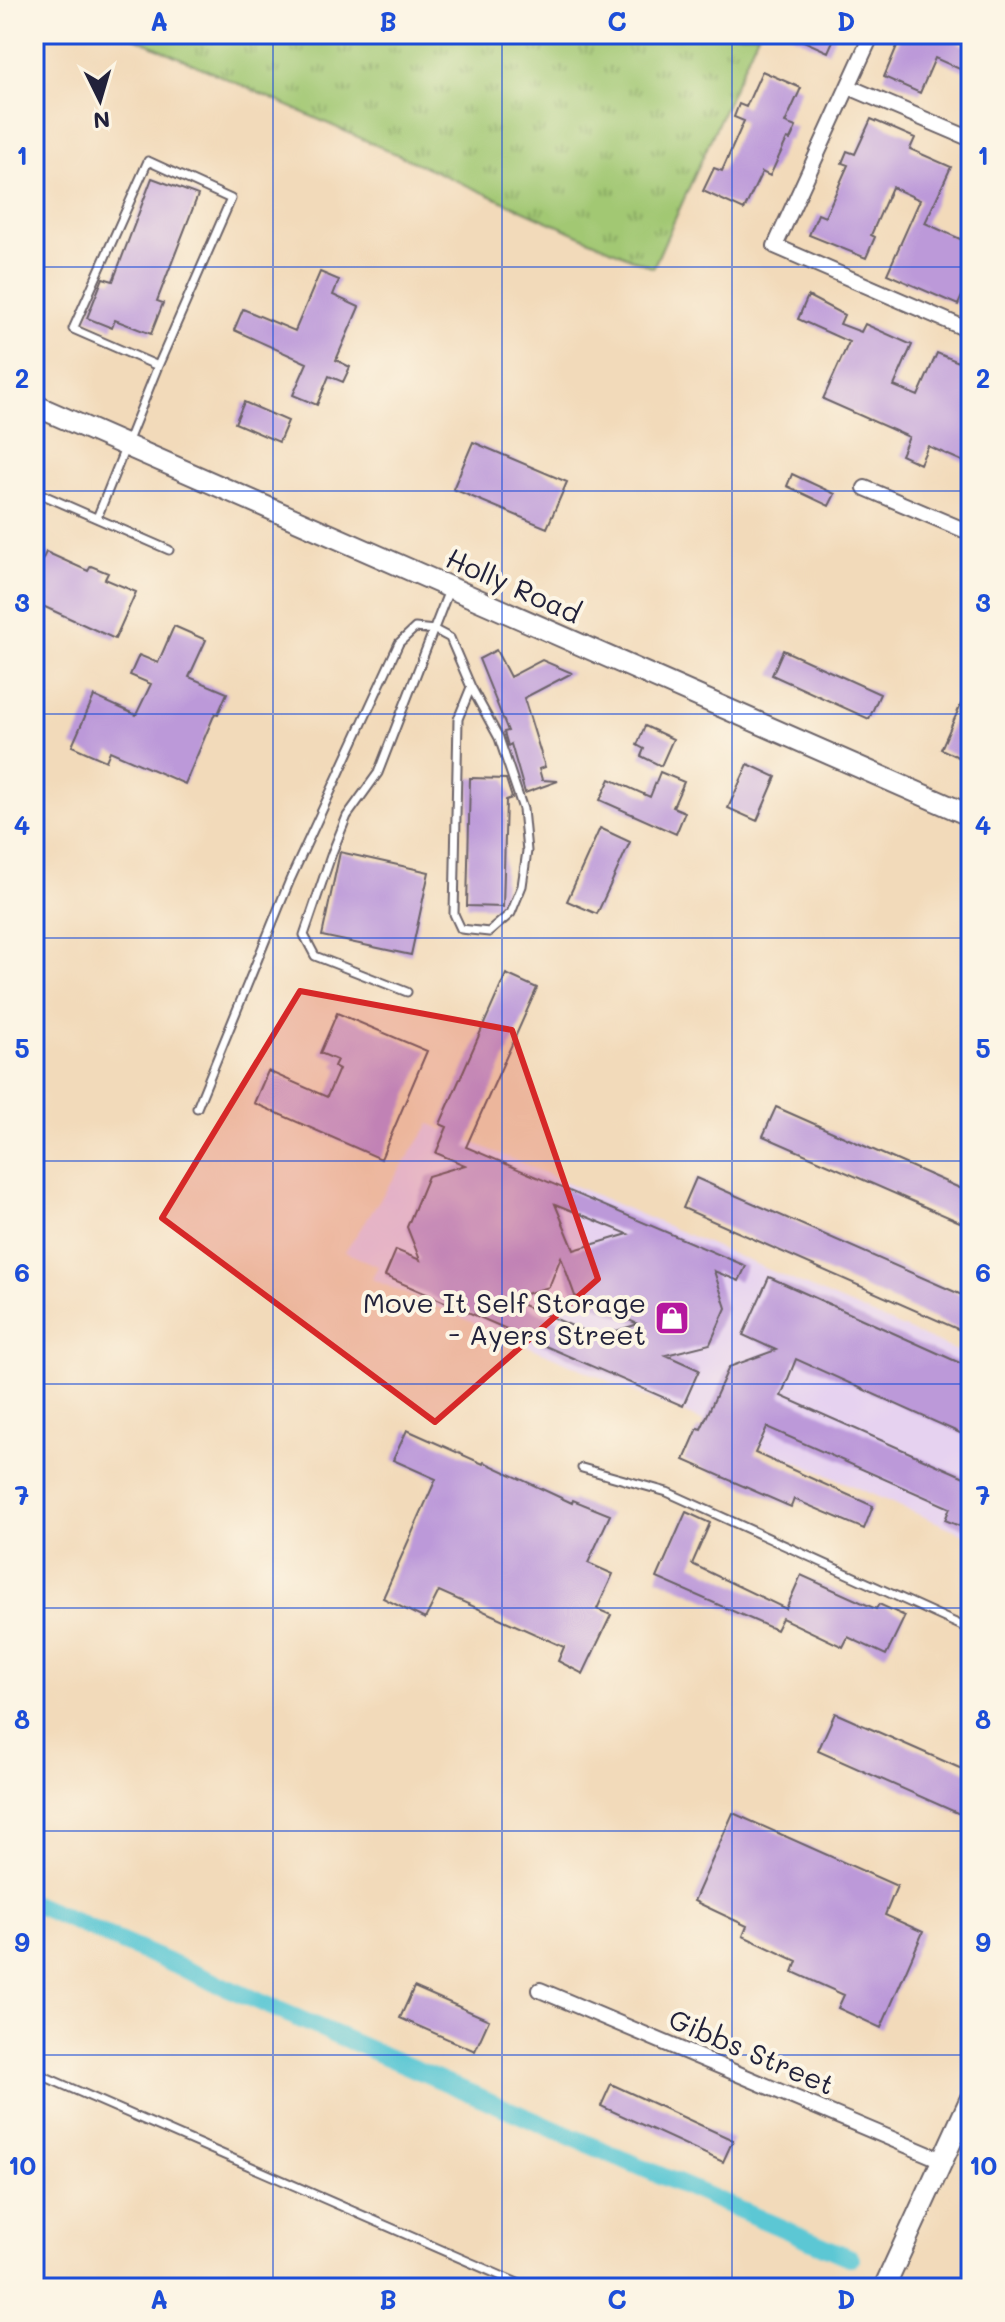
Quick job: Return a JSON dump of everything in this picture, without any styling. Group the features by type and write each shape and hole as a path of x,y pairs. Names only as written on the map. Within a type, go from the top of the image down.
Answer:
{"main road":[{"name":"Holly Road","path":"34,405 971,816"},
{"path":"884,2288 971,2098"}],"street":[{"path":"872,34 775,246 971,331"},
{"path":"849,87 971,139"},
{"path":"865,488 971,533"},
{"name":"Gibbs Street","path":"540,1990 944,2161"}],"lane":[{"path":"97,518 158,366 231,199 148,161 73,329 158,366"},
{"path":"34,491 169,550"},
{"path":"407,992 315,956 304,935 347,816 378,773 450,587"},
{"path":"197,1108 290,880 399,643 415,628 435,630 450,638 471,687 499,738 523,809 527,851 522,886 511,913 489,932 461,929 454,914 458,719 471,687"},
{"path":"582,1468 667,1492 971,1630"},
{"path":"34,2072 529,2288"}],"highlighted area":[{"path":"300,991 512,1030 598,1279 435,1422 162,1218"}],"shaded area":[{"name":"Move It Self Storage - Ayers Street","path":"430,1124 971,1357 971,1537 372,1279 378,1266 345,1252"}],"green space":[{"path":"126,34 758,34 653,268"}],"building":[{"path":"788,34 836,34 828,52"},
{"path":"902,34 938,34 971,48 971,74 935,58 920,93 884,77"},
{"path":"762,71 801,88 785,123 796,127 770,176 762,172 744,210 703,191 714,168 722,171 744,121 734,117 739,104 746,107"},
{"path":"871,119 915,138 910,149 951,167 925,223 971,244 971,276 958,305 887,274 920,200 892,187 871,235 875,237 866,258 809,235 818,214 825,217 848,165 842,163 847,151 855,154"},
{"path":"152,178 198,195 157,301 163,303 151,334 115,320 112,328 87,318 103,278 113,281"},
{"path":"320,272 339,280 333,295 359,307 336,360 350,367 343,382 329,376 317,405 293,395 307,363 234,330 243,309 295,331"},
{"path":"808,296 844,315 840,324 861,332 865,324 912,345 894,386 918,396 937,353 971,367 971,465 928,446 920,464 901,455 909,437 823,399 849,342 798,319"},
{"path":"244,402 288,421 279,442 235,423"},
{"path":"473,442 567,482 547,528 453,489"},
{"path":"792,474 835,494 829,506 787,486"},
{"path":"46,552 88,571 91,566 108,573 105,579 136,592 115,639 34,602 34,567 38,569"},
{"path":"174,626 206,640 189,677 227,693 218,714 215,713 185,784 110,751 106,761 72,746 94,696 136,715 151,684 130,675 139,655 158,663"},
{"path":"496,650 510,677 542,660 572,673 524,698 545,767 539,769 542,780 558,781 525,793 511,744 508,746 504,732 508,731 479,659"},
{"path":"783,650 880,694 869,719 772,675"},
{"path":"961,704 971,709 971,763 941,749"},
{"path":"645,726 673,739 661,766 641,756 644,749 637,745"},
{"path":"748,764 776,777 757,821 728,808"},
{"path":"660,772 684,782 673,807 685,812 676,834 600,800 610,779 650,797"},
{"path":"470,778 506,779 512,798 506,800 503,907 467,906"},
{"path":"600,828 630,842 597,914 567,901"},
{"path":"340,852 429,872 411,955 322,936"},
{"path":"506,974 537,988 466,1147 746,1266 739,1281 714,1271 726,1308 710,1344 666,1355 699,1370 683,1406 385,1276 396,1250 420,1260 407,1227 428,1176 465,1165 436,1153 447,1127 440,1124","holes":["555,1204 580,1214 628,1234 574,1250","561,1257 575,1296 638,1324 598,1337 509,1299 549,1287"]},
{"path":"337,1013 427,1051 381,1159 254,1103 268,1071 327,1097 339,1069 334,1066 337,1060 320,1053"},
{"path":"776,1107 971,1193 971,1227 763,1136"},
{"path":"696,1178 971,1299 971,1335 683,1208"},
{"path":"769,1277 971,1368 971,1438 796,1359 781,1396 971,1480 971,1531 945,1520 950,1508 767,1427 755,1453 873,1506 864,1529 794,1499 791,1507 684,1460 729,1367 776,1350 743,1335"},
{"path":"407,1430 572,1503 573,1500 610,1515 588,1563 613,1574 597,1609 611,1615 583,1674 558,1661 564,1647 439,1591 425,1619 383,1598 436,1479 393,1460"},
{"path":"686,1512 710,1523 692,1564 786,1609 801,1575 876,1609 879,1604 905,1616 886,1655 848,1637 843,1647 782,1618 776,1630 657,1578"},
{"path":"835,1713 971,1773 971,1819 818,1751"},
{"path":"733,1813 897,1886 885,1915 923,1932 881,2028 838,2008 844,1995 793,1972 797,1961 743,1936 747,1926 694,1901"},
{"path":"414,1987 489,2020 475,2051 400,2018"},
{"path":"611,2084 733,2140 723,2162 601,2106"}],"waterway":[{"path":"34,1904 851,2258"}],"place":[{"name":"Move It Self Storage - Ayers Street","path":"672,1318"}]}
